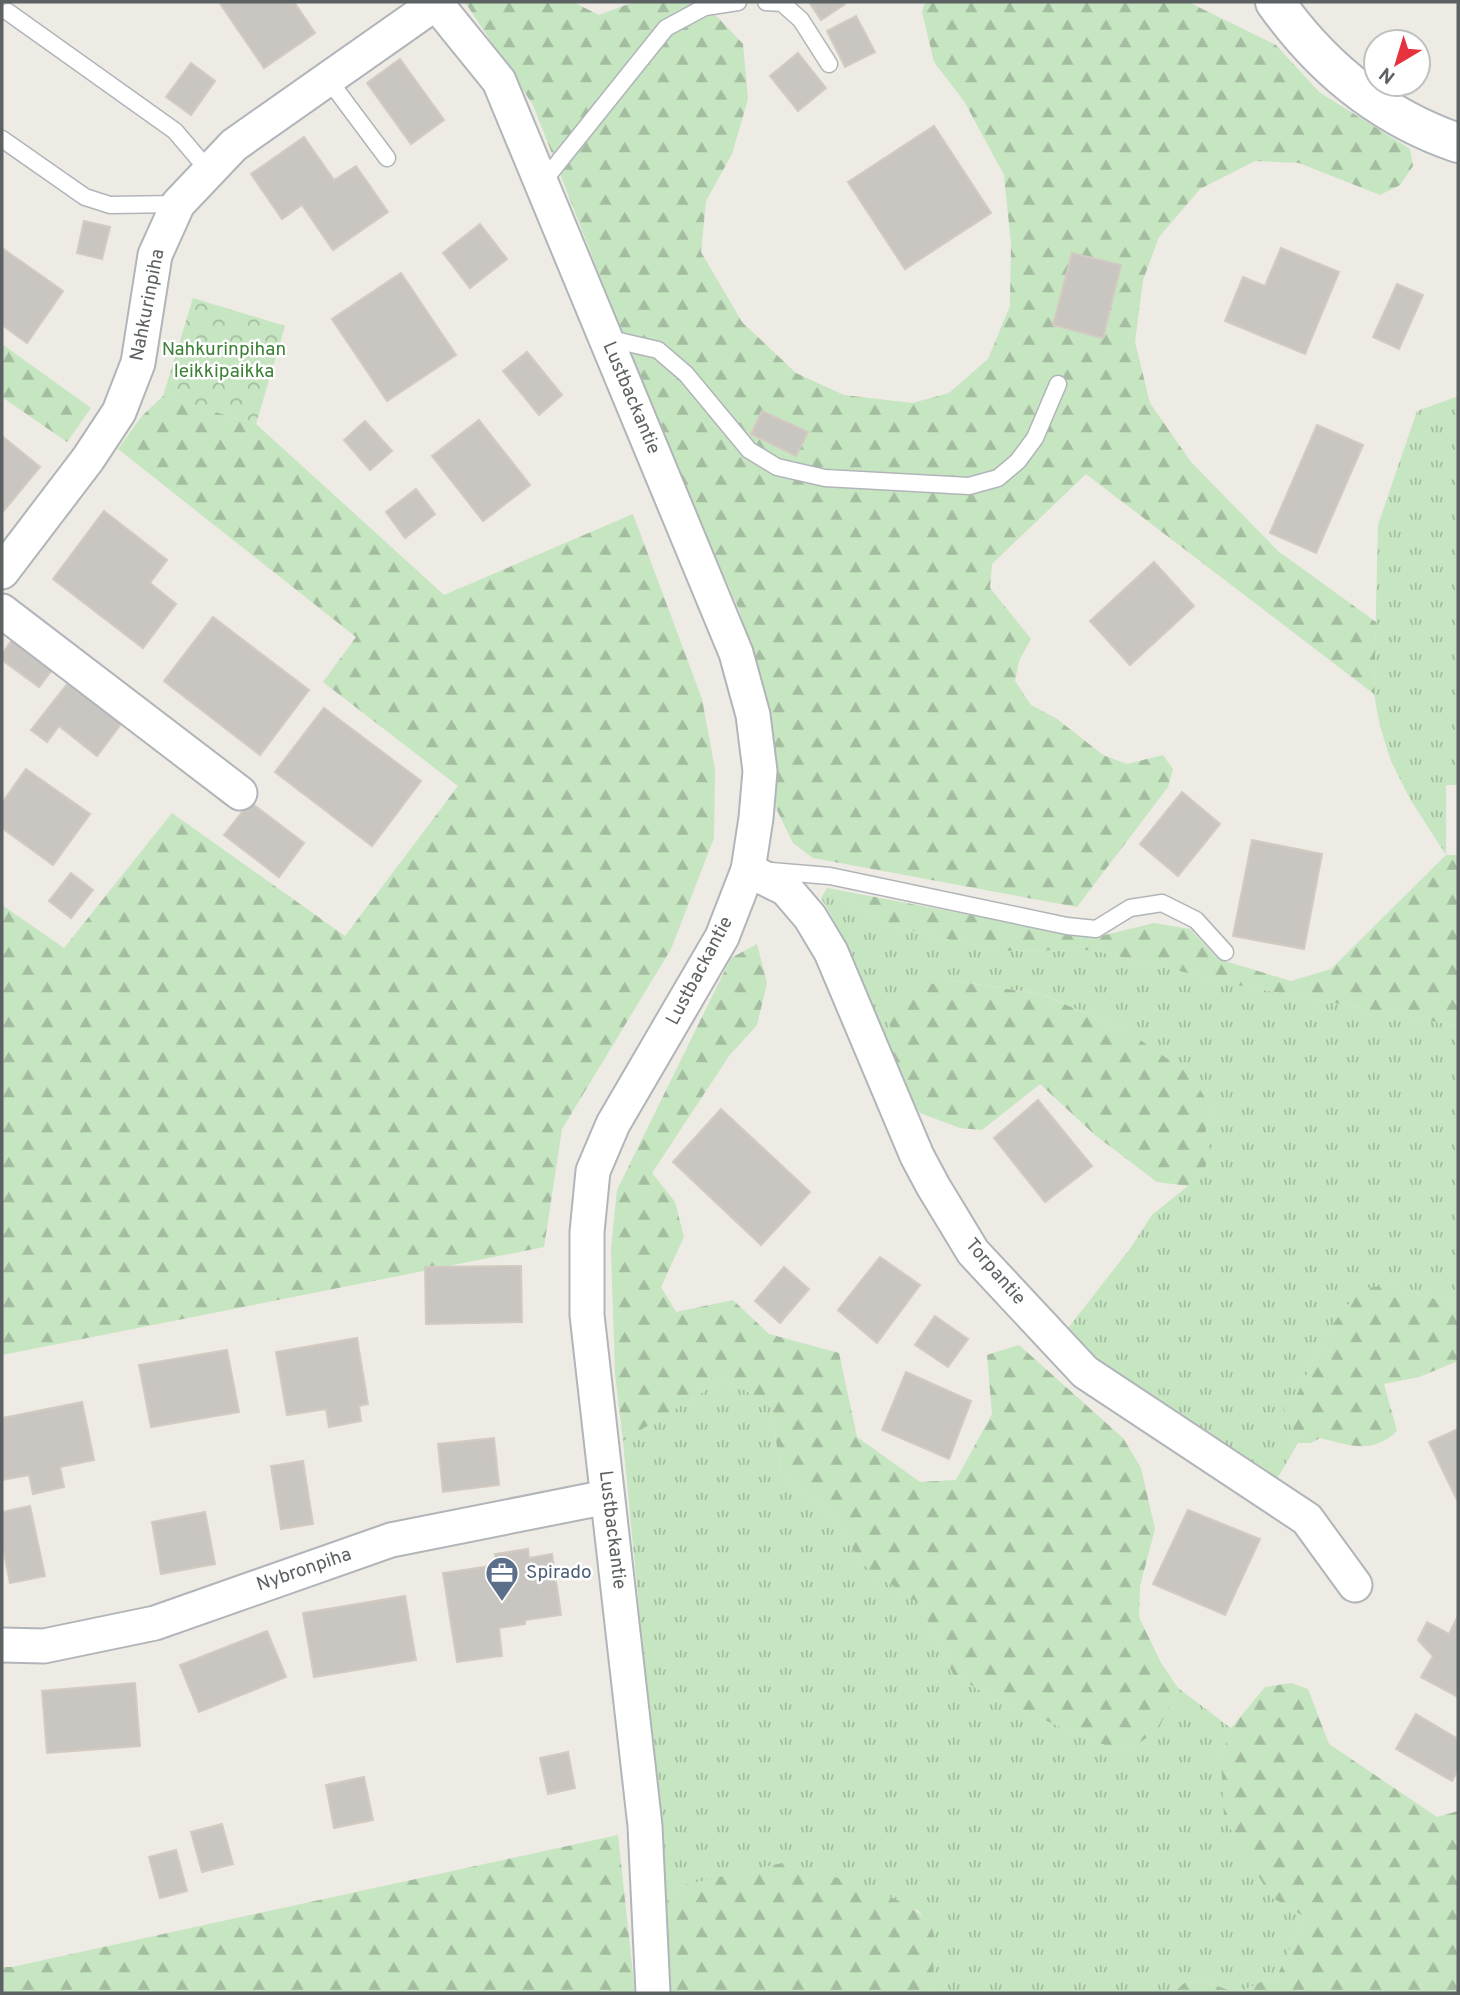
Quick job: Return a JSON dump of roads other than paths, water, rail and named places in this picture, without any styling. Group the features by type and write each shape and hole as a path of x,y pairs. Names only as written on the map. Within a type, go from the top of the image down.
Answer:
{"street":[{"name":"Lustbackantie","path":"436,2 499,81 736,653 754,715 760,771 748,870 722,937 613,1124 593,1171 587,1232 587,1315 645,1826 653,1993"},
{"name":"Nahkurinpiha","path":"2,572 88,459 119,412 138,363 155,255 178,204 234,145 436,2"},
{"path":"1275,2 1328,66 1377,104 1458,143"},
{"path":"2,611 240,793"},
{"name":"Torpantie","path":"748,870 786,889 810,917 831,952 917,1156 973,1252 1085,1372 1307,1519 1355,1585"},
{"name":"Nybronpiha","path":"2,1645 44,1646 155,1623 391,1540 607,1497"}],"lane":[{"path":"541,184 666,28 705,7 738,2"},
{"path":"766,2 782,4 801,20 829,64"},
{"path":"8,12 175,131 209,171"},
{"path":"328,79 387,158"},
{"path":"2,139 85,197 110,205 178,204"},
{"path":"606,338 657,351 686,374 749,450 776,467 825,478 969,486 998,478 1018,461 1035,438 1058,384"},
{"path":"748,870 830,876 1067,926 1096,929 1130,908 1162,903 1196,920 1225,952"}],"place":[{"name":"Spirado","path":"502,1603"}],"park label":[{"name":"Nahkurinpihan leikkipaikka","path":"224,361"}]}
